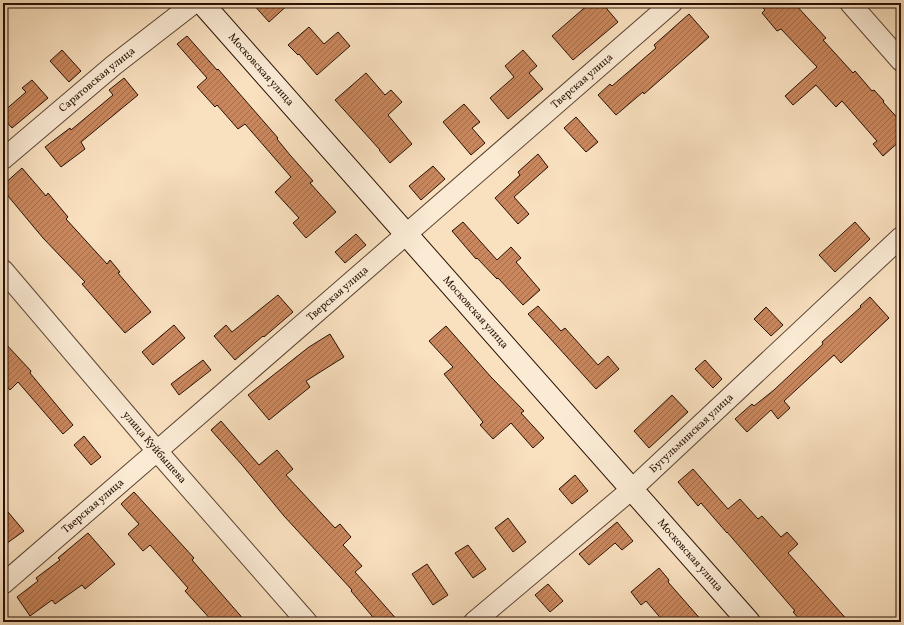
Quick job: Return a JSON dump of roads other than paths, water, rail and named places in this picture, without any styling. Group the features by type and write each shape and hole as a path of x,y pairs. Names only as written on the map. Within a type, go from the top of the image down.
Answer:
{"street":[{"name":"Саратовская улица","path":"3,159 114,65 194,3"},
{"name":"Московская улица","path":"202,3 749,622"},
{"name":"Тверская улица","path":"3,584 672,3"},
{"path":"850,3 901,61"},
{"name":"Бугульминская улица","path":"474,622 632,489 901,237"},
{"name":"улица Куйбышева","path":"3,270 157,451 308,622"}]}
